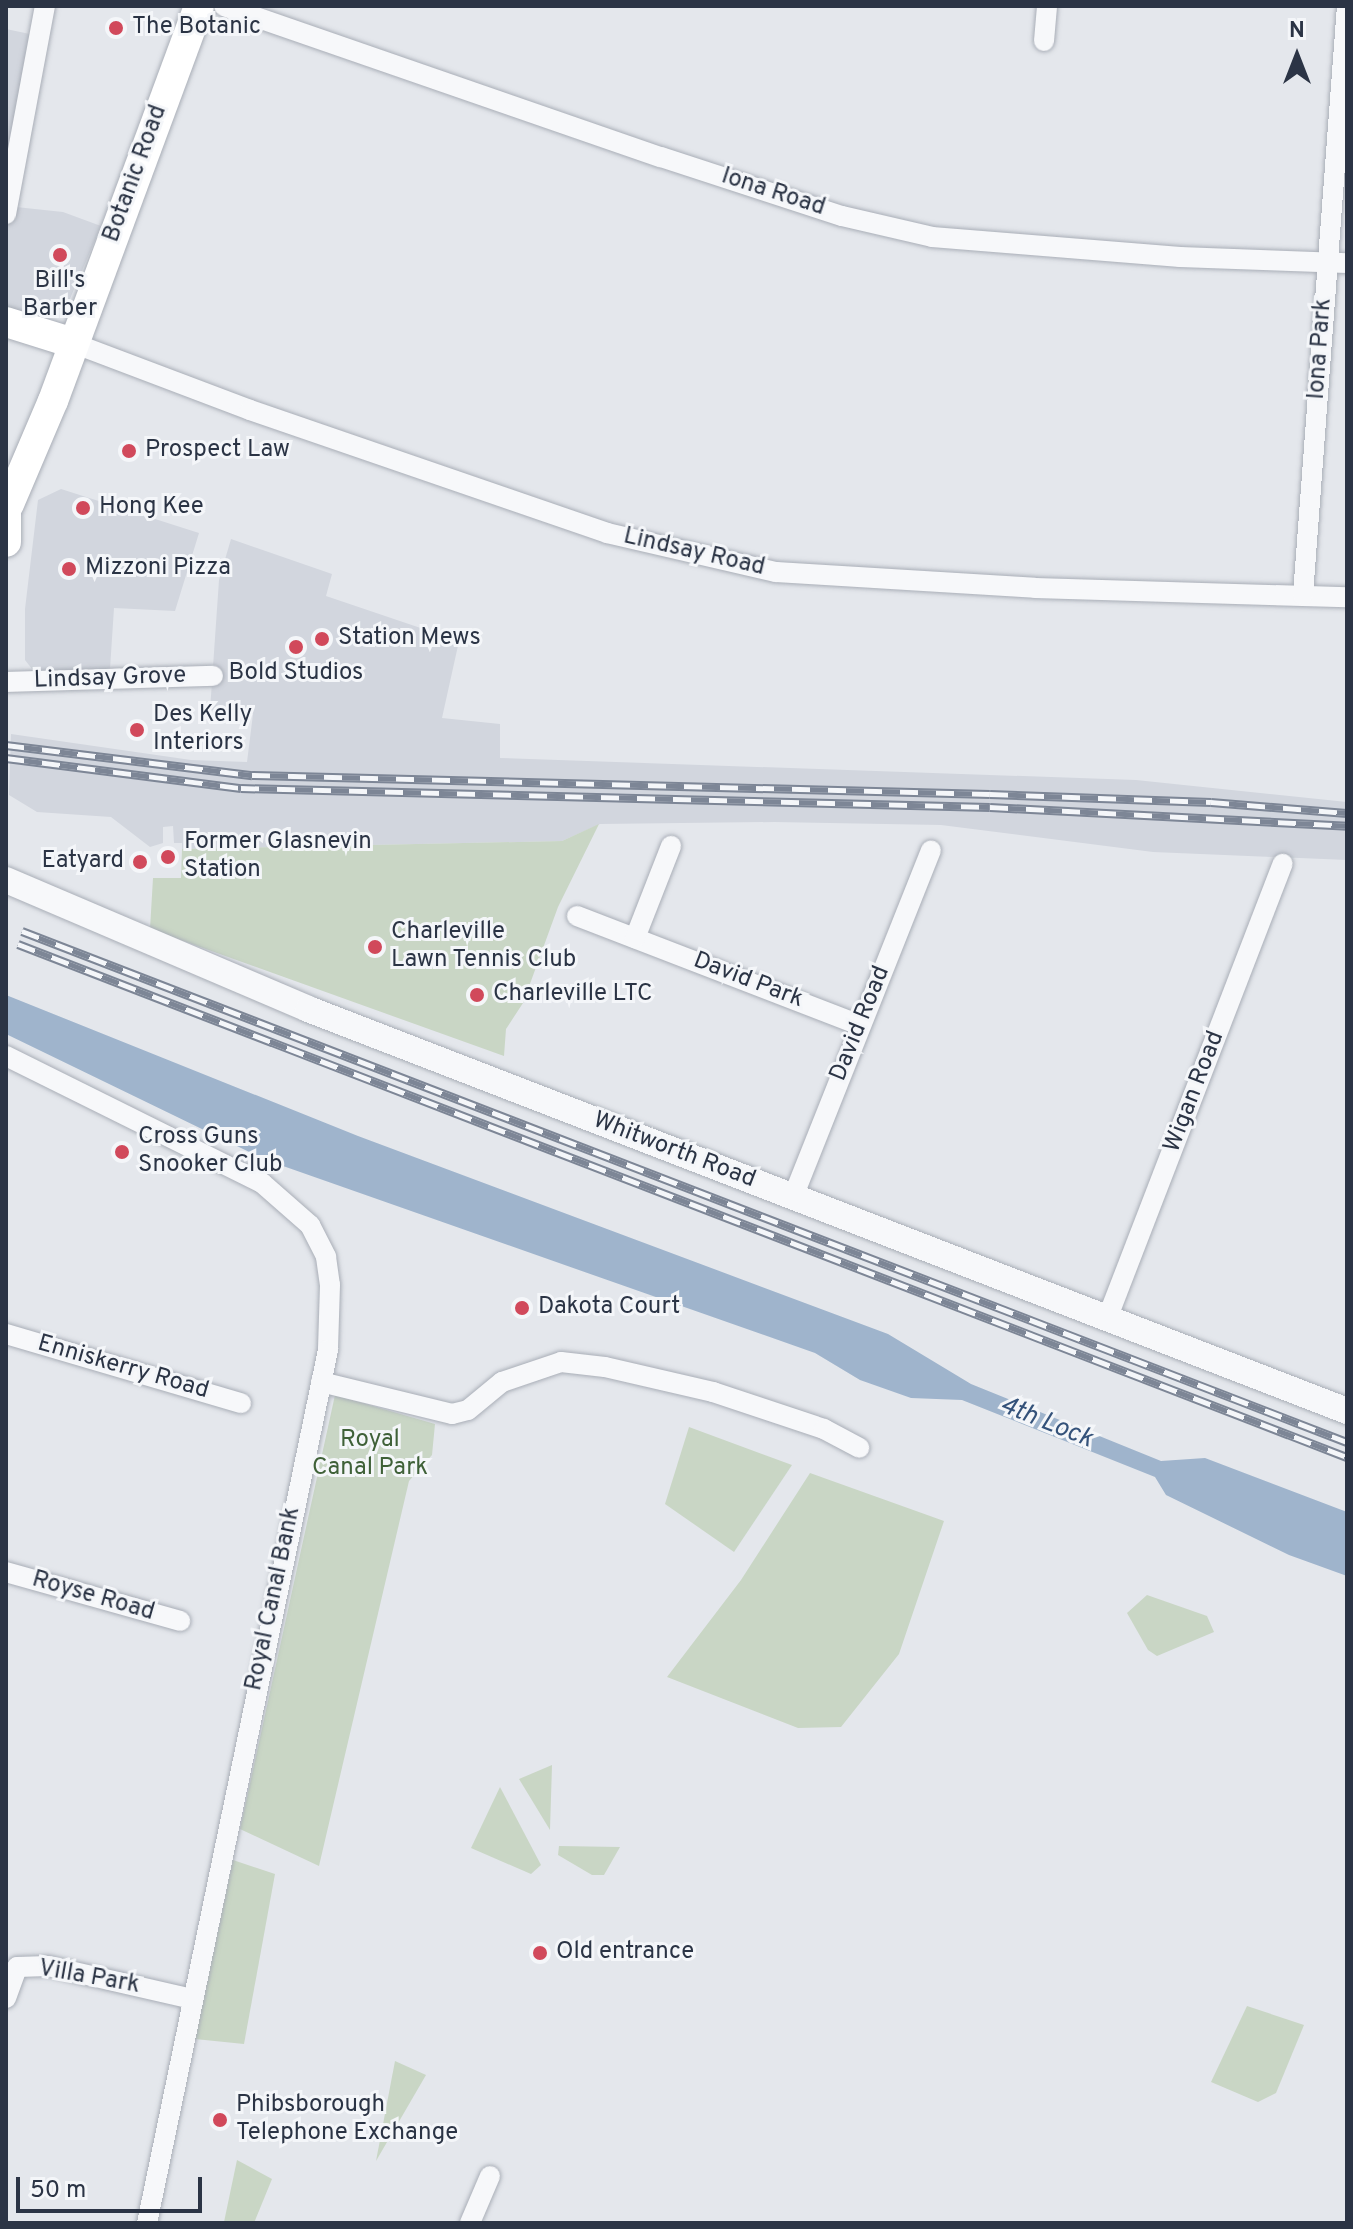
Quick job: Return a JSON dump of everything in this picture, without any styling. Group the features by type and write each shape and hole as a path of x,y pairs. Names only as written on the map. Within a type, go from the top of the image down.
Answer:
{"main road":[{"name":"Botanic Road","path":"6,542 8,494 73,343 199,6"},
{"path":"6,322 73,343"}],"street":[{"path":"6,214 45,6"},
{"name":"Iona Road","path":"224,6 857,219 932,237 1337,263"},
{"path":"1044,41 1047,6"},
{"name":"Iona Park","path":"1303,595 1337,263 1347,6"},
{"name":"Lindsay Road","path":"73,343 250,410 607,533 776,572 1035,588 1347,597"},
{"name":"Lindsay Grove","path":"6,682 213,676"},
{"path":"635,938 671,846"},
{"name":"David Road","path":"793,1197 931,851"},
{"name":"Wigan Road","path":"1107,1319 1283,864"},
{"name":"Whitworth Road","path":"6,880 279,997 1347,1411"},
{"name":"David Park","path":"577,916 860,1025"},
{"name":"Royal Canal Bank","path":"6,1056 262,1183 310,1225 326,1257 330,1285 321,1382 147,2223"},
{"name":"Enniskerry Road","path":"6,1334 241,1403"},
{"path":"321,1382 452,1414 468,1410 502,1382 561,1362 605,1367 713,1392 824,1429 859,1448"},
{"name":"Royse Road","path":"6,1572 180,1621"},
{"name":"Villa Park","path":"6,1998 17,1967 48,1966 192,1999"},
{"path":"470,2223 490,2176"}],"shaded area":[{"path":"6,29 44,37 16,207 63,212 101,226 66,308 28,316 6,308"},
{"path":"61,489 199,533 175,611 114,608 110,669 102,675 32,669 25,660 25,609 38,500"},
{"path":"231,539 332,574 326,596 459,641 442,718 500,724 500,758 1136,780 1347,802 1347,860 1153,852 941,825 774,822 600,824 562,841 182,849 182,843 174,843 173,826 163,827 163,843 150,847 111,817 37,812 9,795 11,734 191,760 247,762 253,714 210,710 219,580"}],"green space":[{"name":"Charleville Lawn Tennis Club","path":"599,824 558,907 523,1003 506,1029 504,1056 150,929 153,878 181,878 182,849 562,841"},
{"name":"Royal Canal Park","path":"335,1395 435,1424 432,1455 409,1481 319,1866 240,1829"},
{"path":"689,1427 792,1465 734,1552 665,1504"},
{"path":"810,1473 944,1521 899,1654 841,1727 798,1728 667,1677 741,1580"},
{"path":"1147,1595 1207,1616 1214,1632 1157,1656 1148,1650 1127,1613"},
{"path":"552,1765 550,1830 519,1779"},
{"path":"500,1787 541,1865 531,1874 471,1848"},
{"path":"559,1846 620,1847 604,1875 592,1875 558,1855"},
{"path":"233,1860 275,1874 244,2044 195,2039"},
{"path":"1247,2006 1304,2025 1276,2093 1258,2102 1211,2082"},
{"path":"395,2061 426,2075 376,2161"},
{"path":"237,2160 272,2179 254,2223 224,2222"}],"water":[{"name":"4th Lock","path":"6,995 358,1136 888,1334 971,1384 1161,1461 1205,1458 1347,1512 1347,1576 1289,1555 1166,1495 1155,1477 962,1400 911,1398 860,1380 815,1353 266,1160 6,1034"}],"railway":[{"path":"6,745 252,775 990,794 1211,802 1347,813"},
{"path":"6,758 241,788 990,807 1347,826"},
{"path":"22,931 1347,1442"},
{"path":"18,944 1347,1457"}],"place":[{"name":"The Botanic","path":"116,28"},
{"name":"Bill's Barber","path":"60,255"},
{"name":"Prospect Law","path":"129,451"},
{"name":"Hong Kee","path":"83,508"},
{"name":"Mizzoni Pizza","path":"69,569"},
{"name":"Station Mews","path":"322,639"},
{"name":"Bold Studios","path":"296,647"},
{"name":"Des Kelly Interiors","path":"137,730"},
{"name":"Former Glasnevin Station","path":"168,857"},
{"name":"Eatyard","path":"140,862"},
{"name":"Charleville Lawn Tennis Club","path":"375,947"},
{"name":"Charleville LTC","path":"477,995"},
{"name":"Cross Guns Snooker Club","path":"122,1152"},
{"name":"Dakota Court","path":"522,1308"},
{"name":"Old entrance","path":"540,1953"},
{"name":"Phibsborough Telephone Exchange","path":"220,2120"}]}
